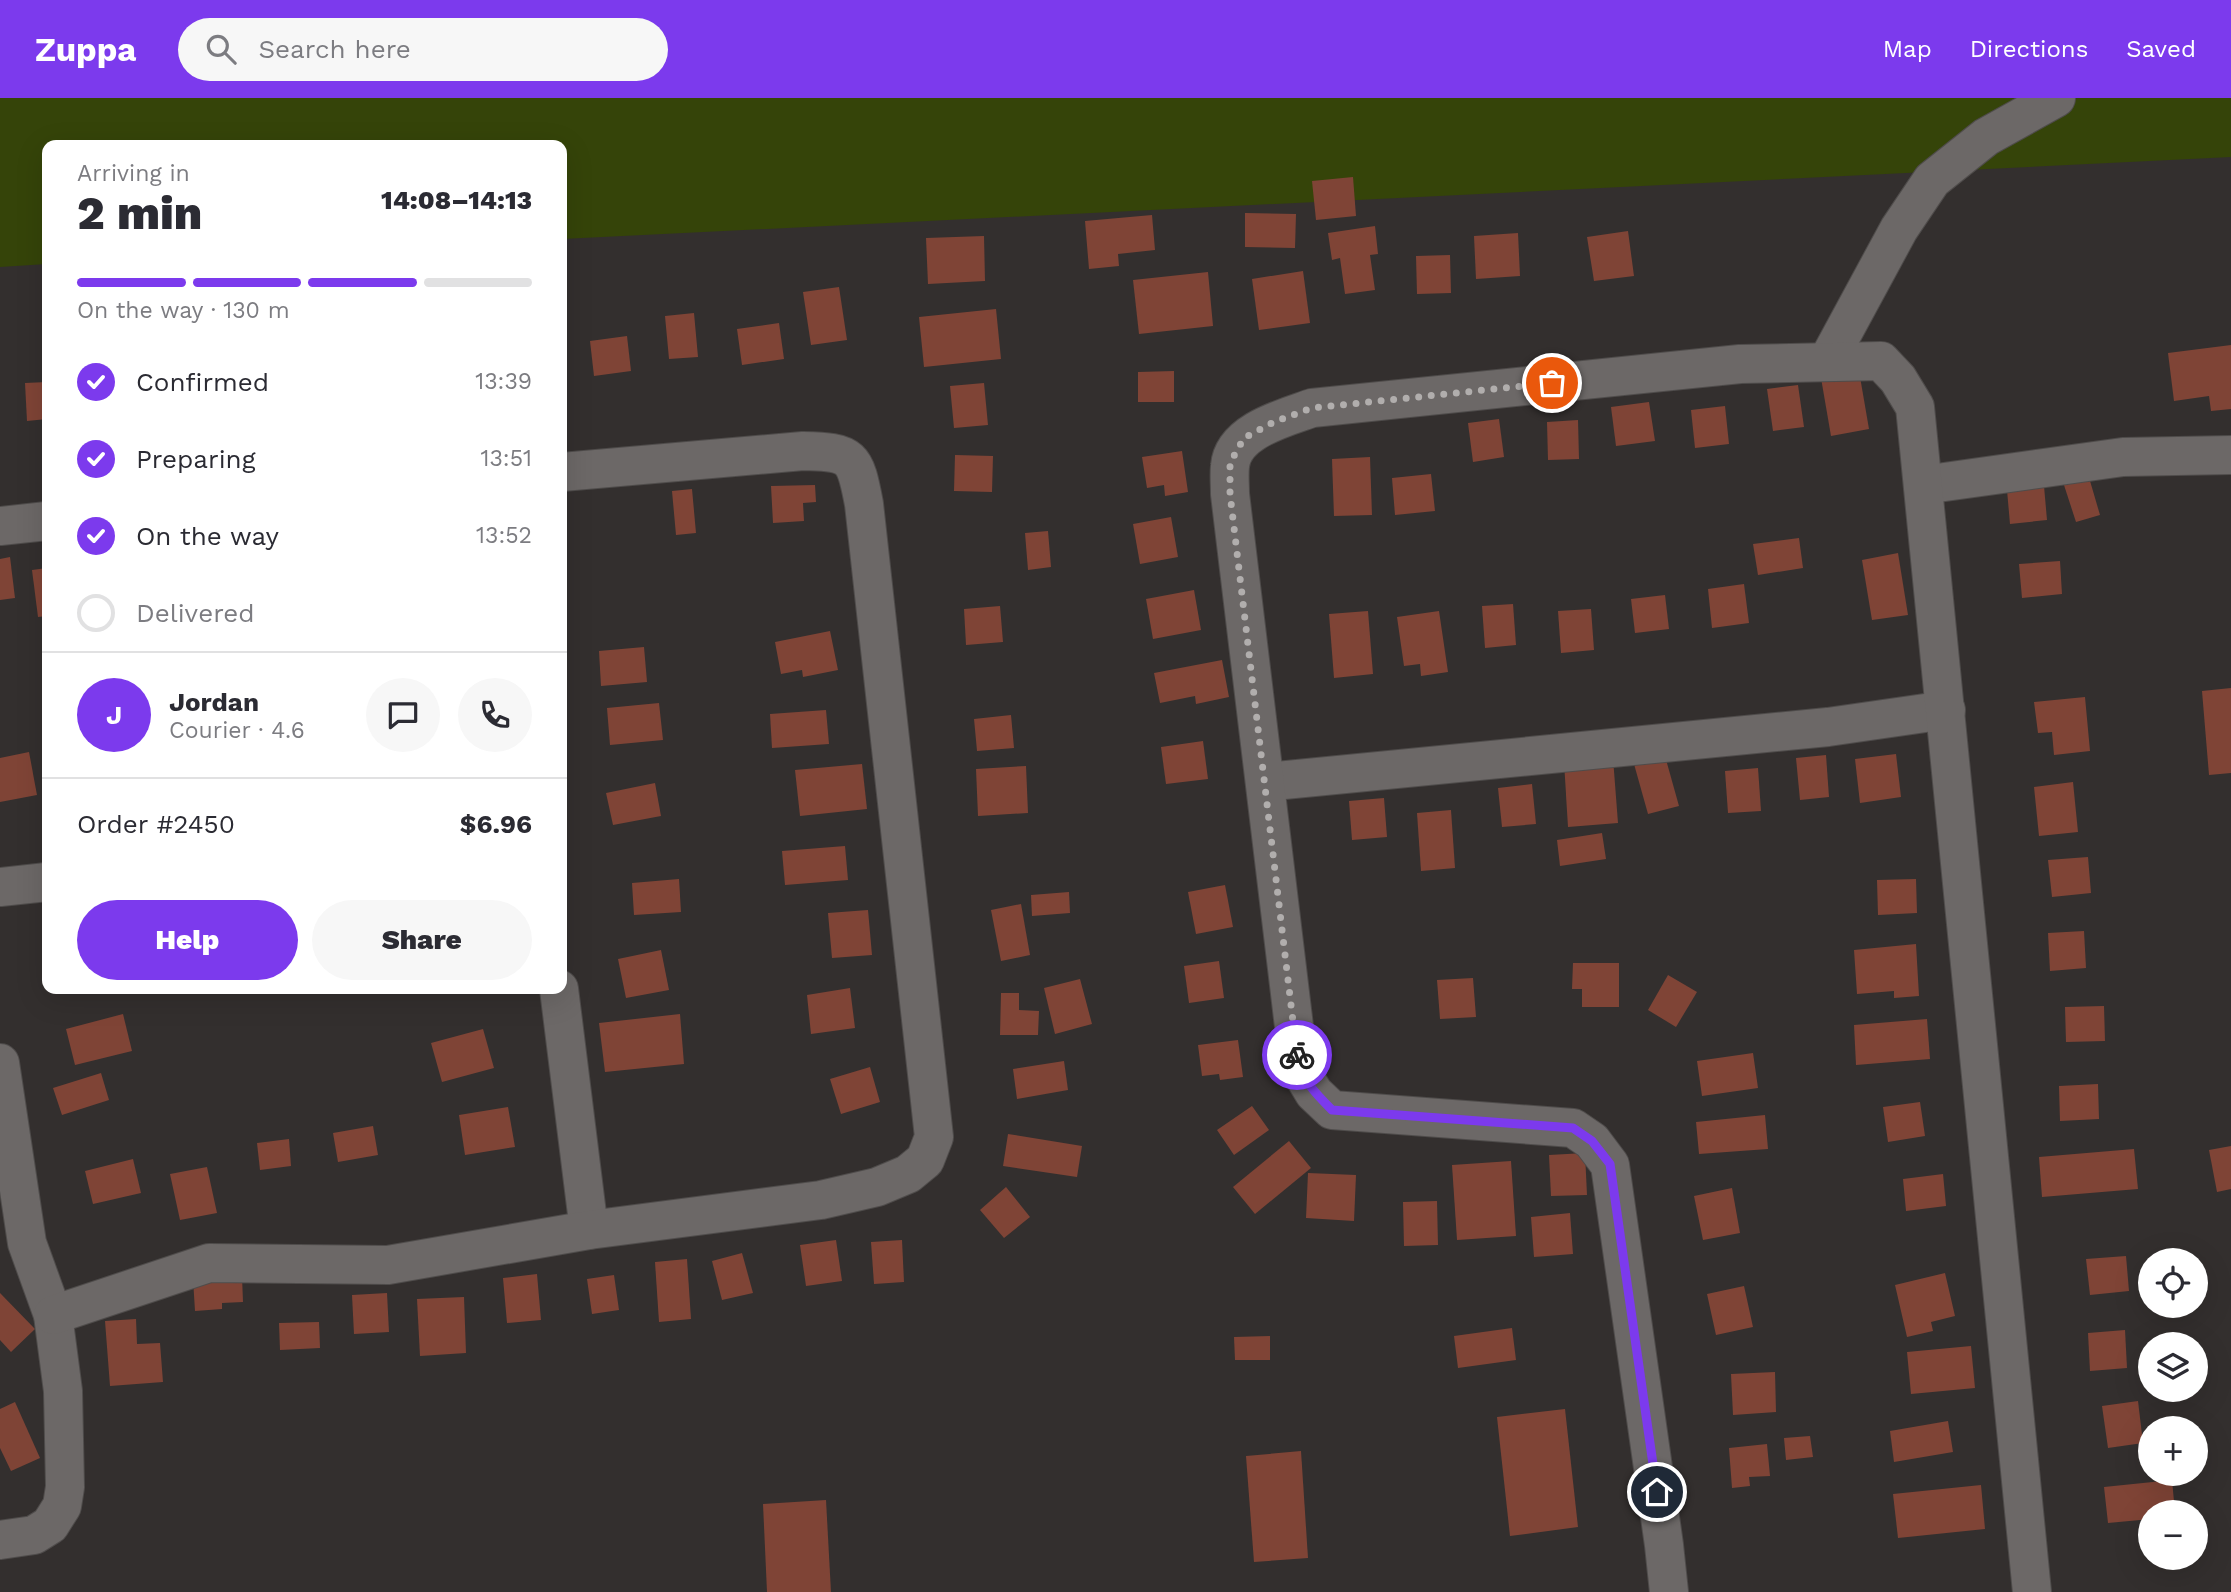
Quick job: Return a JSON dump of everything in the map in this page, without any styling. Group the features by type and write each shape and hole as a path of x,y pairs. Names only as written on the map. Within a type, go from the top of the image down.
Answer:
{"street":[{"path":"1827,362 1899,229 1932,180 1986,138 2056,98"},
{"path":"1669,1592 1610,1164 1592,1141 1573,1128 1332,1110 1314,1093 1299,1068 1230,494 1230,463 1244,438 1274,422 1312,408 1740,364 1881,361 1898,379 1915,407 2032,1592"},
{"path":"53,1315 209,1263 388,1265 589,1230 821,1200 877,1187 908,1174 925,1160 934,1137 859,475 850,459 835,452 803,451 567,472"},
{"path":"1923,485 2123,457 2231,455"},
{"path":"0,526 42,522"},
{"path":"1265,782 1828,727 1946,710"},
{"path":"0,887 42,883"},
{"path":"560,994 589,1230"},
{"path":"0,1063 27,1243 53,1315 63,1391 65,1487 62,1506 50,1525 34,1535 0,1540"}],"green space":[{"path":"0,98 2231,98 2231,157 567,239 567,140 42,140 42,264 0,267"}],"building":[{"path":"1353,177 1356,216 1316,220 1312,181"},
{"path":"1245,213 1296,214 1295,248 1245,247"},
{"path":"1152,215 1155,250 1118,254 1119,266 1089,269 1085,221"},
{"path":"1375,226 1378,254 1370,255 1375,290 1345,294 1340,258 1332,260 1328,233"},
{"path":"1628,231 1634,276 1594,281 1587,237"},
{"path":"1518,233 1520,276 1476,279 1474,236"},
{"path":"984,236 985,281 928,284 926,238"},
{"path":"1450,255 1451,293 1417,294 1416,256"},
{"path":"1303,271 1310,323 1259,330 1252,279"},
{"path":"1208,272 1213,326 1139,334 1133,280"},
{"path":"839,287 847,340 811,345 803,292"},
{"path":"996,309 1001,359 924,367 919,317"},
{"path":"694,313 698,357 669,359 665,316"},
{"path":"779,323 784,359 742,365 737,329"},
{"path":"627,336 631,371 594,376 590,341"},
{"path":"2231,345 2231,409 2211,411 2209,396 2174,401 2168,353"},
{"path":"1174,371 1174,402 1138,402 1138,372"},
{"path":"1859,371 1869,429 1831,436 1821,378"},
{"path":"42,382 42,420 27,421 25,383"},
{"path":"984,383 988,425 954,428 950,386"},
{"path":"1798,385 1804,427 1773,431 1767,389"},
{"path":"1649,402 1655,441 1616,446 1611,407"},
{"path":"1725,406 1729,444 1695,448 1691,410"},
{"path":"1499,419 1504,457 1473,462 1468,423"},
{"path":"1578,420 1579,459 1548,460 1547,422"},
{"path":"1182,451 1188,492 1165,496 1164,485 1147,488 1142,457"},
{"path":"955,455 993,456 992,492 954,491"},
{"path":"1370,457 1372,515 1334,516 1332,459"},
{"path":"1431,474 1435,511 1395,515 1392,478"},
{"path":"2088,474 2100,515 2076,522 2063,482"},
{"path":"815,485 816,502 803,503 804,521 773,523 771,486"},
{"path":"2044,486 2047,520 2010,524 2007,490"},
{"path":"692,489 696,533 676,535 672,491"},
{"path":"1171,517 1178,557 1140,564 1133,524"},
{"path":"1048,531 1051,567 1028,570 1025,533"},
{"path":"1799,538 1803,568 1758,575 1753,544"},
{"path":"1898,553 1908,615 1872,620 1862,560"},
{"path":"10,557 15,598 0,600 0,559"},
{"path":"2060,561 2062,594 2022,598 2019,564"},
{"path":"42,569 42,617 38,617 32,570"},
{"path":"1744,584 1749,623 1712,628 1708,589"},
{"path":"1194,590 1201,630 1153,639 1146,599"},
{"path":"1665,595 1669,629 1635,633 1631,599"},
{"path":"1513,604 1516,645 1485,648 1482,606"},
{"path":"1000,606 1003,642 966,645 964,609"},
{"path":"1591,609 1594,650 1561,653 1558,611"},
{"path":"1368,611 1373,674 1334,678 1329,614"},
{"path":"1439,611 1448,672 1421,676 1420,664 1404,666 1397,617"},
{"path":"830,631 838,670 803,677 802,670 781,674 775,642"},
{"path":"644,647 647,682 601,686 599,651"},
{"path":"1222,660 1229,697 1196,704 1195,696 1160,703 1154,673"},
{"path":"2231,688 2231,773 2209,775 2202,691"},
{"path":"2085,697 2090,751 2054,755 2052,732 2038,733 2034,702"},
{"path":"659,703 663,740 610,745 607,708"},
{"path":"826,710 829,744 772,748 770,714"},
{"path":"1011,715 1014,748 977,751 974,719"},
{"path":"1203,741 1208,779 1166,784 1161,747"},
{"path":"29,752 37,795 0,802 0,758"},
{"path":"1896,754 1901,797 1860,803 1855,759"},
{"path":"1826,755 1829,797 1800,800 1796,758"},
{"path":"1665,756 1679,806 1648,814 1634,764"},
{"path":"1613,758 1618,823 1568,827 1564,762"},
{"path":"862,764 867,809 800,816 795,770"},
{"path":"1026,766 1028,813 978,816 976,769"},
{"path":"1758,768 1761,811 1728,813 1725,771"},
{"path":"2073,782 2078,832 2039,836 2034,787"},
{"path":"655,783 661,816 613,825 606,793"},
{"path":"1532,784 1536,824 1502,827 1498,788"},
{"path":"1384,798 1387,837 1352,840 1349,801"},
{"path":"1451,810 1455,868 1421,871 1417,813"},
{"path":"1602,833 1606,859 1560,866 1557,840"},
{"path":"845,846 848,880 785,885 782,851"},
{"path":"2088,857 2091,893 2052,897 2048,860"},
{"path":"679,879 681,912 634,915 632,883"},
{"path":"1916,879 1917,913 1878,915 1877,880"},
{"path":"1225,885 1233,927 1196,934 1188,892"},
{"path":"1069,892 1070,913 1032,916 1031,895"},
{"path":"1021,904 1030,955 1001,961 991,910"},
{"path":"868,910 872,955 832,958 828,913"},
{"path":"2084,931 2086,968 2050,971 2048,933"},
{"path":"1916,944 1919,996 1894,998 1894,991 1857,994 1854,950"},
{"path":"661,950 669,990 626,998 618,959"},
{"path":"1219,961 1224,998 1189,1003 1184,966"},
{"path":"1573,963 1619,963 1619,1007 1582,1007 1582,989 1572,989"},
{"path":"1668,975 1697,992 1676,1027 1648,1010"},
{"path":"1473,978 1476,1017 1440,1019 1437,980"},
{"path":"1080,979 1092,1024 1055,1034 1044,988"},
{"path":"850,988 855,1028 811,1034 807,995"},
{"path":"1001,993 1019,993 1019,1010 1039,1011 1038,1035 1000,1035"},
{"path":"2104,1006 2105,1041 2066,1042 2065,1007"},
{"path":"123,1014 132,1051 75,1065 66,1029"},
{"path":"680,1014 684,1064 605,1072 599,1023"},
{"path":"1927,1019 1930,1059 1856,1065 1854,1025"},
{"path":"483,1029 494,1068 442,1082 431,1043"},
{"path":"1238,1040 1243,1077 1220,1080 1219,1074 1202,1076 1198,1045"},
{"path":"1753,1053 1758,1088 1702,1096 1697,1061"},
{"path":"1064,1061 1068,1090 1017,1099 1013,1069"},
{"path":"870,1067 880,1102 841,1114 830,1079"},
{"path":"101,1073 109,1100 62,1115 53,1088"},
{"path":"2098,1084 2099,1119 2060,1121 2059,1086"},
{"path":"1920,1102 1925,1136 1888,1142 1883,1107"},
{"path":"1252,1106 1269,1130 1234,1155 1217,1130"},
{"path":"508,1107 515,1147 465,1155 459,1115"},
{"path":"1765,1115 1768,1149 1699,1154 1696,1122"},
{"path":"373,1126 378,1155 338,1162 333,1133"},
{"path":"1008,1134 1082,1146 1077,1177 1003,1166"},
{"path":"289,1139 291,1166 260,1170 257,1143"},
{"path":"1289,1141 1311,1168 1255,1214 1233,1187"},
{"path":"2231,1146 2231,1189 2217,1192 2209,1150"},
{"path":"2134,1149 2138,1189 2042,1197 2039,1157"},
{"path":"1585,1153 1587,1195 1551,1196 1549,1155"},
{"path":"133,1159 141,1193 93,1204 85,1171"},
{"path":"1511,1161 1516,1236 1457,1240 1452,1165"},
{"path":"207,1167 217,1213 180,1220 170,1174"},
{"path":"1308,1173 1356,1175 1354,1221 1306,1218"},
{"path":"1943,1174 1946,1206 1906,1211 1903,1179"},
{"path":"1006,1187 1030,1217 1004,1238 980,1210"},
{"path":"1732,1188 1740,1233 1703,1240 1694,1196"},
{"path":"1437,1201 1438,1245 1404,1246 1403,1202"},
{"path":"1570,1213 1573,1254 1534,1257 1531,1217"},
{"path":"836,1240 842,1281 806,1286 800,1245"},
{"path":"902,1240 904,1282 874,1284 871,1242"},
{"path":"742,1253 753,1293 722,1300 712,1261"},
{"path":"2126,1256 2129,1291 2090,1295 2086,1259"},
{"path":"687,1259 691,1319 659,1322 655,1262"},
{"path":"1945,1273 1955,1316 1931,1322 1933,1331 1907,1337 1895,1285"},
{"path":"537,1274 541,1320 507,1323 503,1278"},
{"path":"614,1275 619,1310 592,1314 587,1279"},
{"path":"242,1276 243,1302 222,1303 222,1309 195,1311 193,1279"},
{"path":"1744,1286 1753,1327 1716,1335 1707,1294"},
{"path":"0,1293 35,1329 11,1352 0,1340"},
{"path":"387,1293 389,1332 354,1334 352,1295"},
{"path":"464,1297 466,1353 420,1356 417,1299"},
{"path":"136,1319 137,1344 160,1343 163,1382 110,1386 105,1321"},
{"path":"319,1322 320,1348 280,1350 279,1323"},
{"path":"1512,1328 1516,1360 1458,1368 1454,1336"},
{"path":"2125,1330 2127,1368 2090,1371 2088,1333"},
{"path":"1270,1336 1270,1360 1235,1360 1234,1337"},
{"path":"1971,1346 1975,1388 1911,1394 1907,1352"},
{"path":"1775,1372 1776,1412 1733,1415 1731,1374"},
{"path":"2138,1401 2138,1444 2108,1448 2102,1406"},
{"path":"15,1402 40,1458 11,1471 0,1448 0,1409"},
{"path":"1565,1409 1578,1527 1510,1536 1497,1417"},
{"path":"1948,1421 1953,1452 1894,1462 1890,1431"},
{"path":"1810,1436 1813,1457 1786,1460 1784,1438"},
{"path":"1767,1444 1770,1476 1749,1477 1750,1486 1732,1488 1729,1448"},
{"path":"1301,1451 1308,1558 1254,1562 1246,1456"},
{"path":"2138,1484 2138,1486 2173,1486 2174,1500 2138,1500 2138,1520 2108,1523 2104,1487"},
{"path":"1981,1485 1985,1529 1898,1538 1893,1494"},
{"path":"826,1500 831,1592 767,1592 763,1504"}],"way so far":[{"path":"1297,1055 1230,494 1230,463 1244,438 1274,422 1312,408 1552,383"}],"route":[{"path":"1297,1055 1299,1068 1314,1093 1332,1110 1573,1128 1592,1141 1610,1164 1657,1492"}]}
